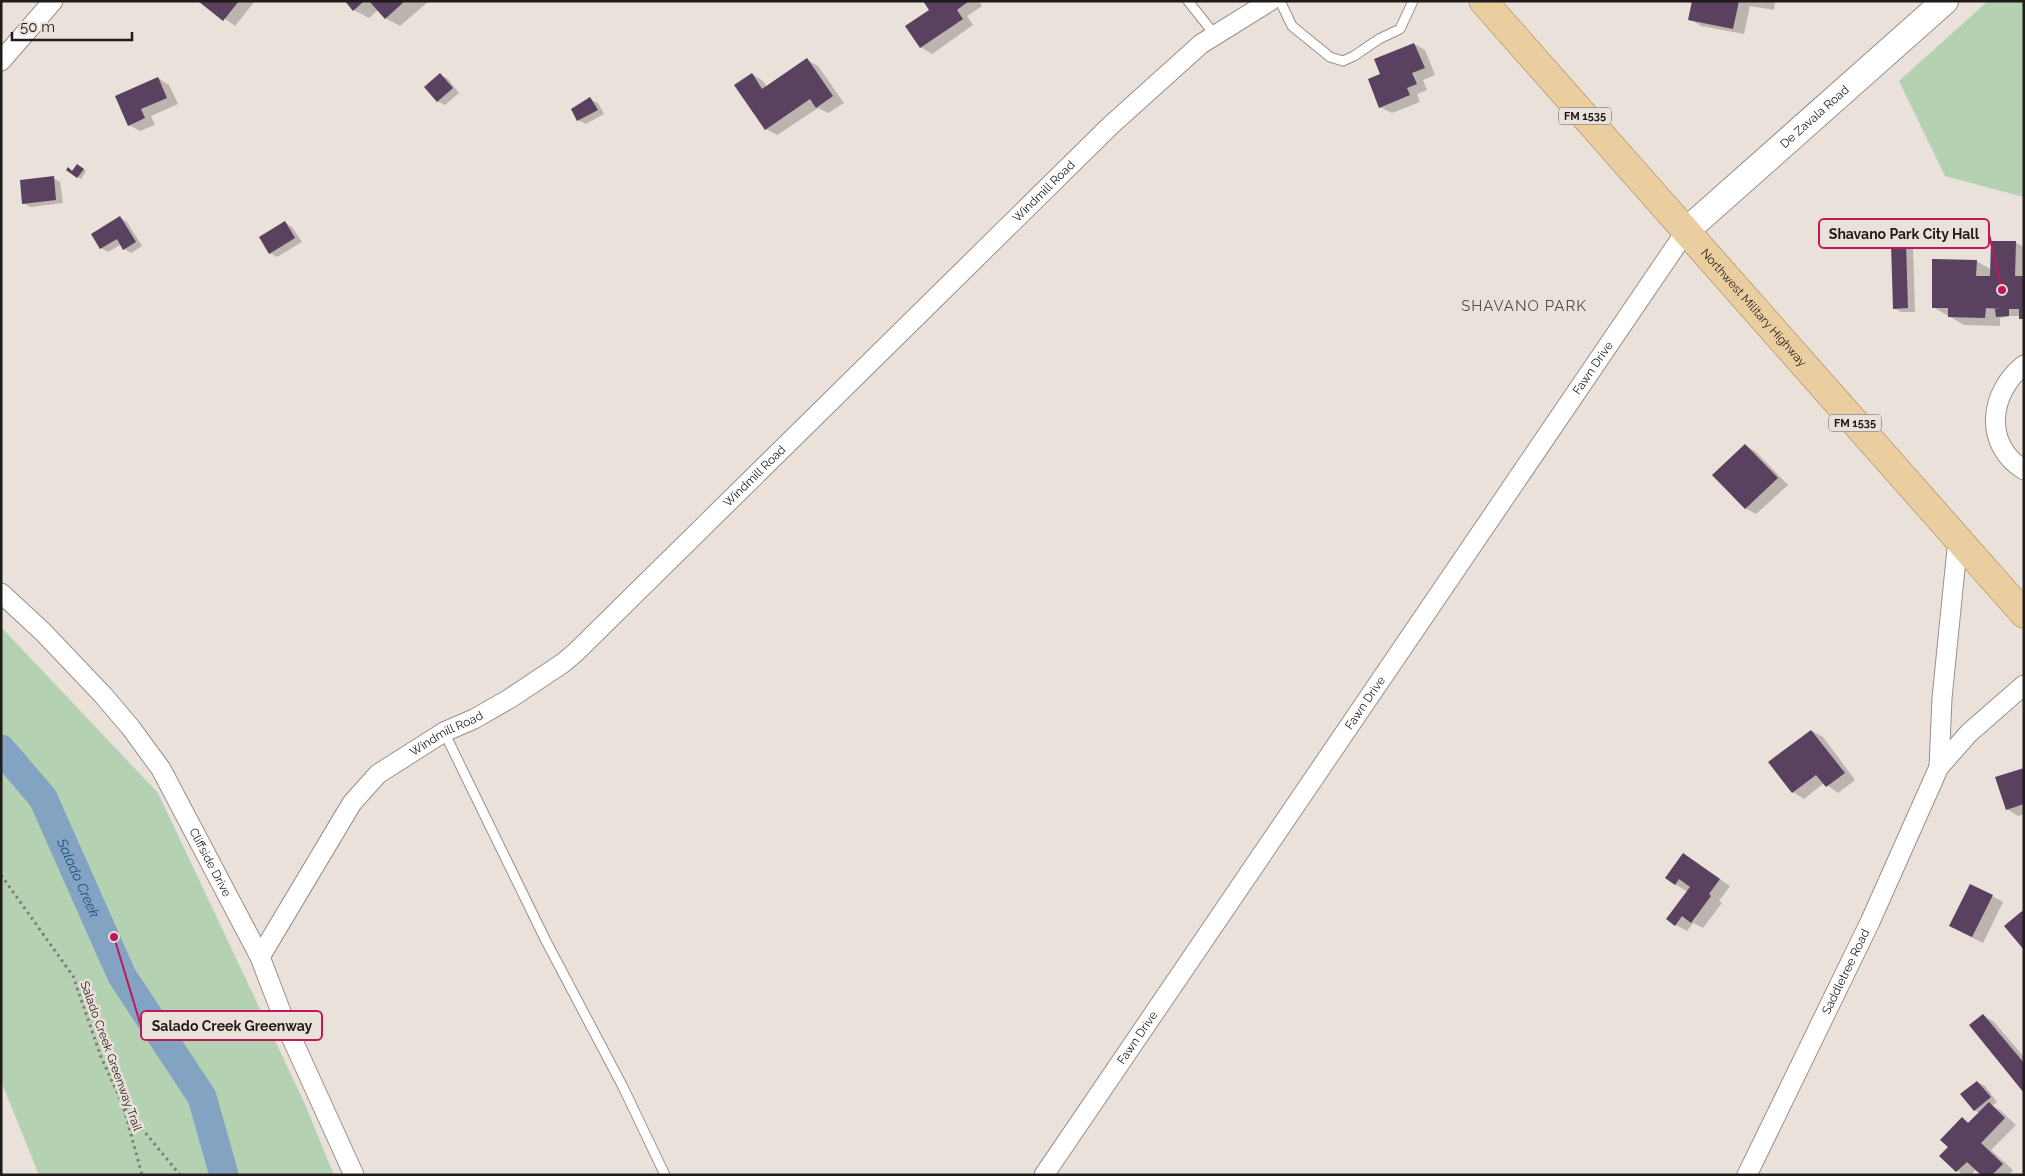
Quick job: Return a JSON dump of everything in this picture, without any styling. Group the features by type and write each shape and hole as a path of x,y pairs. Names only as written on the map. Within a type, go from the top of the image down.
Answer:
{"main road":[{"name":"Northwest Military Highway","path":"1482,1 2023,613"},
{"name":"De Zavala Road","path":"1686,232 1944,1"}],"street":[{"path":"1,61 53,1"},
{"name":"Windmill Road","path":"260,957 352,803 378,774 444,732 474,719 508,699 563,663 576,652 1110,126 1201,44 1270,1"},
{"name":"Fawn Drive","path":"1044,1175 1686,232"},
{"path":"2024,365 2012,375 2003,388 1997,401 1995,414 1998,436 2004,449 2011,460 2024,470"},
{"name":"Saddletree Road","path":"1939,767 1942,698 1958,539"},
{"name":"Cliffside Drive","path":"1,593 44,632 103,695 131,728 161,769 260,957 288,1030 354,1175"},
{"name":"Saddletree Road","path":"1747,1175 1870,922 1939,767 1969,733 2024,685"}],"lane":[{"path":"1188,1 1216,35"},
{"path":"1280,1 1292,26 1330,57 1342,61 1400,29 1413,1"},
{"path":"444,732 546,941 623,1088 665,1175"}],"path":[{"name":"Salado Creek Greenway Trail","path":"1,876 73,976 101,1057 122,1106 142,1175"},
{"path":"122,1106 180,1175"}],"green space":[{"path":"1988,1 2024,1 2024,197 1945,176 1899,81"},
{"path":"1,627 158,793 304,1102 334,1175 39,1175 1,1081"}],"building":[{"path":"198,1 239,1 223,21"},
{"path":"345,1 364,1 353,11"},
{"path":"369,1 405,1 385,19"},
{"path":"923,1 969,1 957,10 963,19 920,48 905,26 929,10"},
{"path":"1692,1 1739,1 1733,29 1688,20"},
{"path":"1414,43 1425,68 1412,73 1417,84 1407,88 1410,95 1379,108 1368,79 1380,74 1374,59"},
{"path":"807,58 833,96 816,108 810,99 765,130 734,85 752,73 762,89"},
{"path":"440,73 453,88 437,102 424,87"},
{"path":"158,77 167,98 141,109 145,118 128,126 115,96"},
{"path":"590,97 598,110 577,121 571,109"},
{"path":"77,164 84,169 77,178 66,170 68,167 72,171"},
{"path":"54,176 56,200 22,204 20,180"},
{"path":"120,216 136,242 123,250 117,239 100,249 91,234"},
{"path":"285,221 295,238 269,254 259,237"},
{"path":"1991,241 2016,241 2015,276 2024,276 2024,319 2019,319 2019,309 2009,309 2009,316 1996,317 1995,309 2002,309 1986,308 1985,318 1948,317 1948,308 1932,308 1932,259 1977,260 1976,276 1990,276"},
{"path":"1891,243 1906,243 1908,308 1893,309"},
{"path":"1745,444 1778,478 1745,509 1712,475"},
{"path":"1811,730 1845,773 1826,787 1816,775 1792,793 1768,762"},
{"path":"2024,768 2024,804 2006,810 1995,777"},
{"path":"1683,853 1720,879 1709,894 1711,896 1691,923 1682,916 1675,926 1666,919 1690,887 1679,879 1675,885 1665,878"},
{"path":"1970,884 1993,895 1972,937 1949,926"},
{"path":"2022,911 2024,913 2024,950 2004,926"},
{"path":"1983,1014 2024,1063 2024,1093 1969,1025"},
{"path":"1977,1081 1991,1097 1974,1111 1960,1094"},
{"path":"1989,1102 2005,1118 1981,1143 2003,1164 1992,1175 1981,1175 1967,1162 1956,1172 1939,1156 1948,1147 1940,1140 1962,1117 1968,1123"}],"waterway":[{"name":"Salado Creek","path":"1,749 43,798 122,976 202,1097 224,1175"}],"place":[{"name":"Shavano Park City Hall","path":"2002,290"},
{"name":"Salado Creek Greenway","path":"114,937"}],"district":[{"name":"SHAVANO PARK","path":"1524,306"}]}
